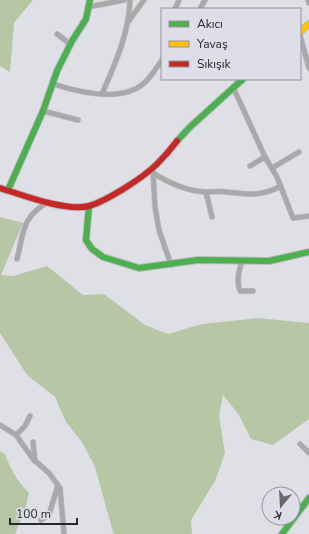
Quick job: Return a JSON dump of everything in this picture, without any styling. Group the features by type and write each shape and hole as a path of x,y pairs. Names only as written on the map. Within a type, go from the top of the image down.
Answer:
{"street":[{"path":"8,190 43,111 70,44 86,19 90,0"},
{"path":"88,7 124,0"},
{"path":"102,94 123,43 130,0"},
{"path":"127,23 144,0"},
{"path":"301,32 309,24"},
{"path":"57,34 70,44"},
{"path":"301,37 309,66"},
{"path":"53,84 81,92 102,94 131,91 138,88 150,77 161,61"},
{"path":"0,188 48,202 68,206 90,206 118,192 153,170 190,127 242,80"},
{"path":"233,87 265,157 281,186 284,198 293,218 309,216"},
{"path":"43,111 78,120"},
{"path":"272,168 299,152"},
{"path":"250,166 265,157"},
{"path":"153,170 170,184 206,192 250,195 274,190 281,186"},
{"path":"153,170 155,207 159,230 171,265"},
{"path":"206,192 212,217"},
{"path":"17,259 21,233 26,222 39,207 48,202"},
{"path":"90,206 86,225 86,240 92,249 103,257 139,268 171,265 198,260 269,261 309,252"},
{"path":"242,261 238,275 240,291 253,291"},
{"path":"16,436 25,426 30,416"},
{"path":"0,425 16,436 35,461 49,473 58,484 61,495 64,534"},
{"path":"33,442 35,461"},
{"path":"300,444 309,453"},
{"path":"41,520 49,515 58,484"},
{"path":"284,533 309,498"}],"green space":[{"path":"0,0 33,0 14,23 10,72 0,66"},
{"path":"0,217 23,223 1,275 13,276 47,266 83,295 104,294 145,325 168,334 202,324 258,318 309,323 309,419 273,445 251,439 239,415 223,395 219,415 225,453 215,481 191,520 192,534 114,534 95,467 82,442 66,422 55,397 27,375 0,333"},
{"path":"0,451 5,454 15,475 29,493 25,510 15,534 0,534"}],"traffic: fast":[{"path":"8,190 43,111 57,71 72,41 86,19 90,0"},
{"path":"177,141 190,127 242,80"},
{"path":"89,206 86,240 92,249 103,257 139,268 198,260 269,261 309,252"},
{"path":"282,534 309,498"}],"traffic: slow":[{"path":"301,31 309,24"}],"traffic: jam":[{"path":"0,188 57,205 69,207 89,206 115,194 143,175 160,161 177,141"}]}
